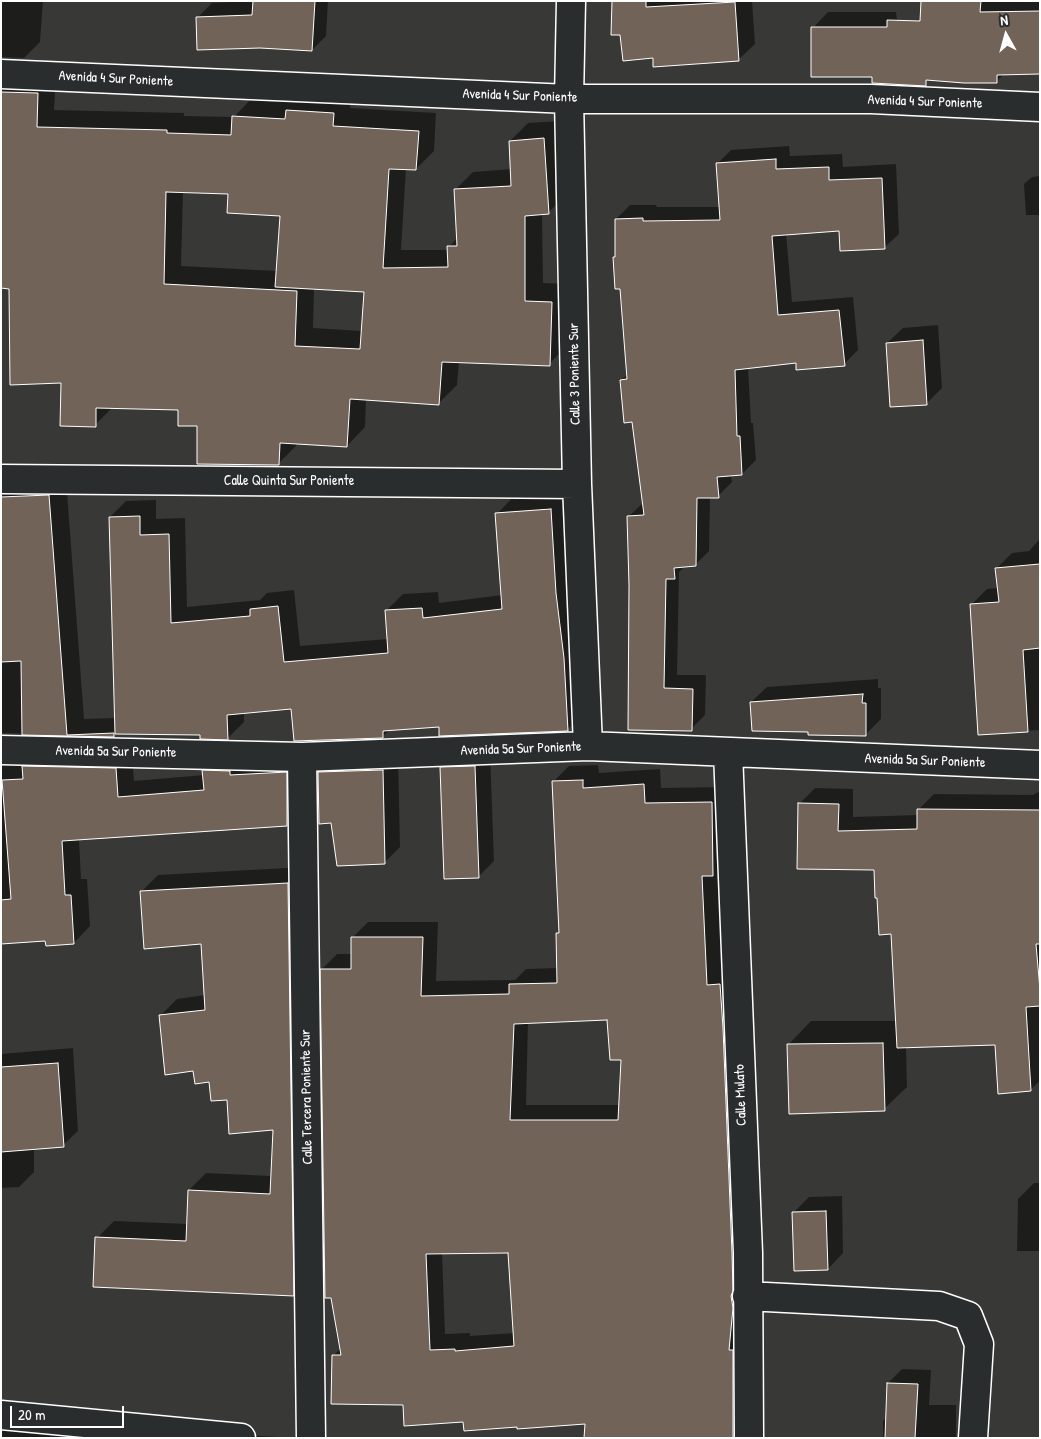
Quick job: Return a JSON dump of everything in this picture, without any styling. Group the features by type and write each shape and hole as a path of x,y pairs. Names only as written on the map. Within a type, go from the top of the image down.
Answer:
{"street":[{"name":"Calle 3 Poniente Sur","path":"571,1 569,99 577,484 588,746"},
{"name":"Avenida 4 Sur Poniente","path":"1,74 569,99 871,100 1040,107"},
{"name":"Calle Quinta Sur Poniente","path":"1,479 577,484"},
{"name":"Avenida 5a Sur Poniente","path":"1,750 302,757 588,746 1040,765"},
{"name":"Calle Mulato","path":"728,752 748,1253 749,1438"},
{"name":"Calle Tercera Poniente Sur","path":"302,757 311,1438"},
{"path":"747,1296 939,1306 968,1316 979,1344 973,1438"},
{"path":"1,1415 241,1438"}],"building":[{"path":"253,1 315,1 312,51 260,48 197,50 196,17 252,15"},
{"path":"612,1 646,1 646,7 735,2 739,61 653,67 653,58 623,61 620,35 611,35"},
{"path":"921,1 981,1 980,12 1040,11 1040,74 997,75 997,83 926,80 926,86 872,83 872,77 811,77 811,27 887,27 887,20 920,21"},
{"path":"1,92 38,93 37,127 167,130 167,133 231,135 232,116 285,119 286,110 334,113 333,126 419,131 416,170 389,169 383,268 448,267 447,246 457,246 454,189 511,186 509,141 544,138 549,214 525,216 525,301 552,302 550,366 442,362 439,405 350,399 347,447 280,443 279,465 197,464 197,426 178,426 178,410 96,408 96,427 60,426 61,383 10,385 9,289 1,288","holes":["166,192 228,194 227,213 280,216 275,287 364,292 360,349 295,346 297,291 164,284"]},
{"path":"776,159 776,169 829,167 829,180 882,178 885,249 840,251 839,231 772,236 778,315 839,310 845,366 796,370 796,363 735,370 737,436 740,436 742,475 717,477 719,498 697,498 696,566 674,568 675,579 666,579 664,688 693,689 692,731 628,730 629,585 627,516 644,515 632,422 624,423 620,380 627,379 620,289 615,289 613,257 615,257 615,219 643,218 643,221 720,220 716,163"},
{"path":"923,340 927,405 890,407 886,343"},
{"path":"49,495 67,735 114,733 114,737 22,735 21,661 1,662 1,497"},
{"path":"551,509 556,593 564,658 568,731 439,736 439,727 383,731 383,738 294,741 291,709 227,715 228,740 200,739 200,735 115,734 109,517 140,516 140,535 169,534 171,623 250,616 250,609 278,606 284,662 388,653 385,610 422,608 423,618 502,609 495,513"},
{"path":"1040,564 1040,648 1023,650 1028,732 978,735 970,604 999,602 995,568"},
{"path":"863,694 862,703 866,703 866,736 808,735 808,732 752,731 750,702"},
{"path":"22,766 116,768 118,797 204,790 202,770 230,771 230,775 287,772 287,826 62,841 65,895 71,895 74,944 46,946 45,941 1,944 1,900 11,899 2,780 23,779"},
{"path":"475,766 479,878 444,879 440,767"},
{"path":"383,770 385,864 337,866 331,823 319,824 318,772"},
{"path":"583,780 583,788 644,784 645,803 712,802 713,876 702,876 707,985 720,984 723,1028 733,1291 731,1296 733,1308 729,1350 733,1350 733,1438 584,1438 585,1424 464,1431 463,1422 404,1426 403,1405 331,1404 332,1355 341,1355 331,1298 325,1298 320,969 351,969 351,937 423,937 421,996 509,994 509,984 557,983 556,933 559,933 552,781","holes":["607,1020 610,1060 621,1060 618,1120 510,1120 514,1024","508,1253 514,1346 455,1351 455,1349 430,1350 426,1254"]},
{"path":"798,803 839,804 838,831 917,829 917,809 1040,810 1040,944 1036,944 1040,1006 1026,1007 1031,1091 998,1094 995,1045 897,1048 891,934 879,935 874,870 797,869"},
{"path":"288,883 294,1296 93,1287 95,1237 186,1241 188,1190 270,1194 273,1130 229,1134 227,1100 211,1101 209,1082 195,1084 193,1071 165,1075 159,1015 205,1010 201,944 144,949 140,891"},
{"path":"883,1043 885,1111 789,1114 787,1044"},
{"path":"58,1063 64,1147 1,1152 1,1067"},
{"path":"826,1211 828,1270 794,1271 792,1212"},
{"path":"887,1383 918,1384 915,1438 885,1438"}]}
